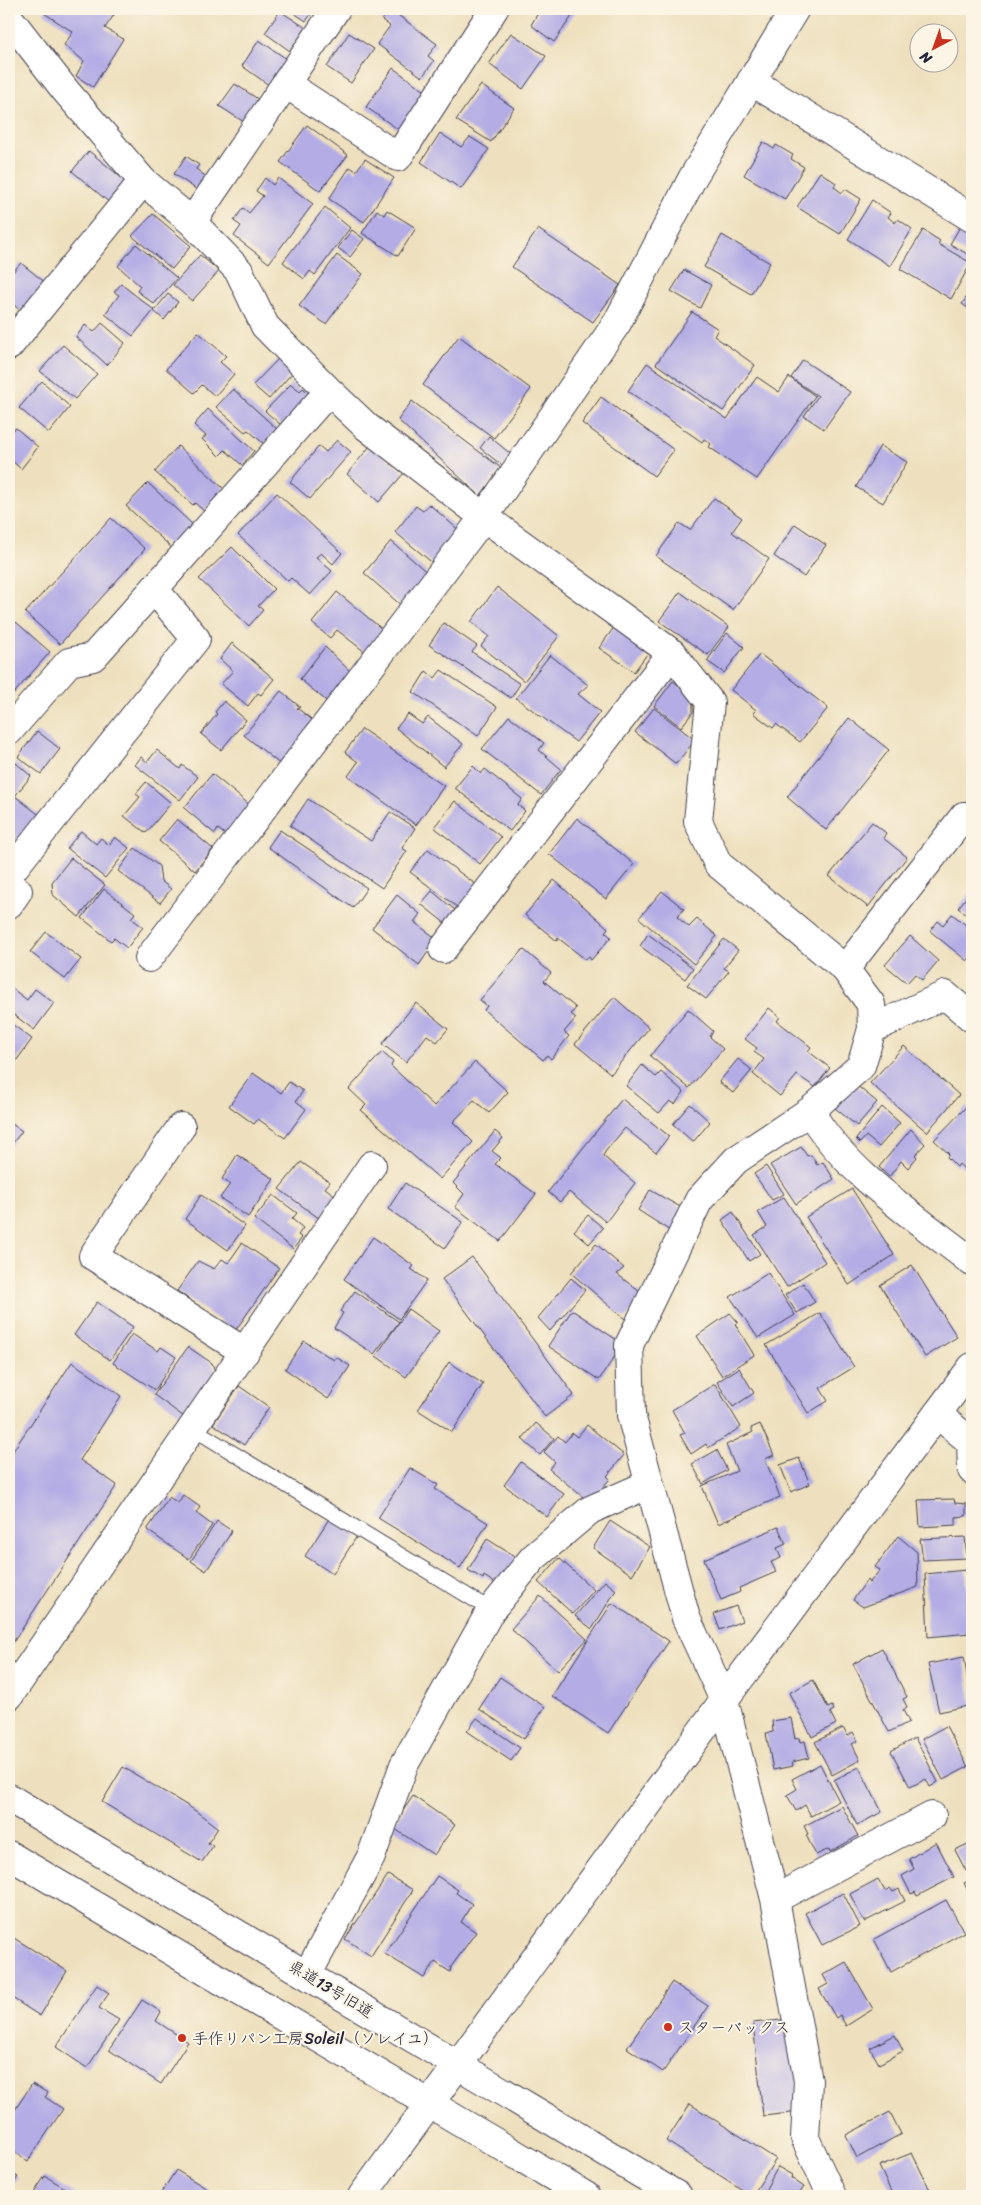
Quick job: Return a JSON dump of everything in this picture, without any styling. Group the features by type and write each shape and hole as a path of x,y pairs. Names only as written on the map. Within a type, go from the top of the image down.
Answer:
{"street":[{"path":"192,222 336,9"},
{"path":"286,84 398,156 494,9"},
{"path":"149,958 484,517 616,323 693,177 795,9"},
{"path":"9,18 65,90 143,181 192,222 239,271 266,326 329,391 367,426 484,517 672,653 710,702 698,821 718,864 845,969 871,1004 872,1030 861,1066 810,1111 736,1160 699,1200 629,1345 631,1415 686,1618 724,1700 775,1899 808,2081 805,2138 832,2196"},
{"path":"751,81 972,218"},
{"path":"9,346 143,181"},
{"path":"9,731 69,662 93,656 154,590 329,391"},
{"path":"9,874 196,639 154,590"},
{"path":"443,949 672,653"},
{"path":"845,969 964,816"},
{"path":"9,884 18,891 9,904"},
{"path":"872,1030 945,995 972,1018"},
{"path":"810,1111 822,1133 861,1174 972,1262"},
{"path":"181,1127 93,1256 245,1352"},
{"path":"9,1696 372,1165"},
{"path":"362,2196 724,1700 972,1366"},
{"path":"937,1414 971,1442 972,1470"},
{"path":"307,1975 371,1857 404,1765 491,1610 533,1558 590,1510 649,1484"},
{"name":"県道13号旧道","path":"9,1798 678,2196"},
{"path":"775,1899 932,1816"},
{"path":"9,1855 586,2196"}],"lane":[{"path":"192,1428 491,1610"}],"building":[{"path":"47,9 118,9 105,28 123,39 93,87 76,76 84,61 64,45 73,32 44,13"},
{"path":"288,9 315,9 306,21"},
{"path":"390,9 437,44 428,56 434,61 422,77 377,44 390,26 382,20"},
{"path":"532,9 577,9 554,42 531,25 538,13"},
{"path":"280,11 306,28 290,51 265,33"},
{"path":"349,33 374,49 351,83 327,67"},
{"path":"511,33 546,56 523,89 489,64"},
{"path":"259,40 291,62 273,88 242,66"},
{"path":"393,68 425,91 399,130 366,107"},
{"path":"235,84 267,105 252,127 219,106"},
{"path":"481,85 514,108 491,142 456,120"},
{"path":"307,125 348,155 320,191 280,162"},
{"path":"440,133 461,147 470,137 489,149 461,189 421,162"},
{"path":"763,142 774,149 776,145 793,155 791,159 804,167 785,199 744,175"},
{"path":"89,151 128,183 111,204 72,171"},
{"path":"186,156 199,165 196,169 212,181 203,194 174,174"},
{"path":"365,159 394,178 364,222 329,199 350,167 356,171"},
{"path":"820,172 836,183 834,187 842,193 845,189 861,199 840,234 797,207"},
{"path":"265,178 273,185 278,178 313,204 269,263 234,236 241,226 234,221 243,208 249,213 263,196 256,191"},
{"path":"872,200 891,213 888,217 895,223 898,219 912,229 890,266 848,239"},
{"path":"325,207 350,228 315,275 310,271 304,279 283,262"},
{"path":"377,210 384,215 387,210 416,228 398,256 362,233"},
{"path":"153,214 191,246 172,269 132,236"},
{"path":"961,225 972,232 972,249 969,255 950,244"},
{"path":"538,229 620,285 593,322 512,267"},
{"path":"352,230 364,239 350,257 338,248"},
{"path":"923,230 940,241 938,244 971,263 951,299 900,269"},
{"path":"722,235 770,263 751,294 704,267"},
{"path":"136,244 177,278 154,304 137,291 140,286 118,266"},
{"path":"200,255 219,271 192,301 173,285"},
{"path":"337,255 363,274 326,324 299,306"},
{"path":"21,263 52,288 28,317 9,301 9,274"},
{"path":"684,270 711,285 700,308 671,291"},
{"path":"121,284 154,310 133,336 105,314 119,295 114,292"},
{"path":"972,289 972,311 962,304"},
{"path":"168,294 178,302 164,320 154,311"},
{"path":"692,312 718,329 714,336 755,365 723,411 656,364"},
{"path":"102,323 125,343 107,365 76,337 85,325 94,332"},
{"path":"198,332 226,356 220,362 234,374 215,396 202,385 194,393 166,369"},
{"path":"459,336 531,389 494,438 423,385"},
{"path":"63,345 97,374 75,399 40,371"},
{"path":"279,358 294,371 269,399 253,385"},
{"path":"803,360 850,392 824,429 804,416 818,396 791,378"},
{"path":"647,363 727,419 757,377 779,392 789,377 815,396 757,479 709,447 711,444 704,439 702,442 628,391"},
{"path":"42,381 70,407 49,433 19,408"},
{"path":"291,384 300,391 303,388 314,399 288,431 265,411"},
{"path":"233,389 277,429 264,444 248,430 245,432 216,407"},
{"path":"601,397 674,450 654,476 582,423"},
{"path":"412,401 501,468 480,496 398,420"},
{"path":"208,409 254,451 242,465 225,450 219,456 202,439 206,436 194,425"},
{"path":"16,428 38,447 21,469 9,458 9,430 11,432"},
{"path":"489,436 513,456 504,467 480,448"},
{"path":"337,440 351,452 310,499 290,482 319,446 326,452"},
{"path":"371,445 404,473 379,502 347,474"},
{"path":"178,446 224,489 204,511 195,503 193,505 155,472"},
{"path":"880,446 907,462 883,503 856,487"},
{"path":"148,483 193,525 172,548 126,506"},
{"path":"277,493 342,553 333,564 321,553 316,557 332,571 310,595 291,578 288,581 238,535"},
{"path":"714,498 742,518 732,532 769,559 733,610 656,556 679,523 690,530"},
{"path":"429,504 462,533 435,565 395,532 416,506 423,511"},
{"path":"111,518 145,549 60,644 25,613"},
{"path":"795,524 826,545 804,577 774,556"},
{"path":"391,541 430,575 403,607 364,573"},
{"path":"232,547 274,589 258,606 263,610 249,626 199,579"},
{"path":"497,587 559,636 524,681 481,646 489,636 471,622"},
{"path":"337,592 383,630 365,652 337,630 330,638 312,623"},
{"path":"680,592 729,627 708,655 659,621"},
{"path":"16,622 50,652 9,699 9,630"},
{"path":"444,623 477,646 472,652 520,684 511,698 429,645"},
{"path":"615,626 650,650 634,672 599,648"},
{"path":"727,633 744,647 724,673 707,661"},
{"path":"232,643 274,679 261,695 258,693 248,706 221,684 233,671 220,659"},
{"path":"325,647 354,675 330,704 300,679"},
{"path":"760,654 828,708 800,742 776,724 773,728 753,713 756,710 731,690"},
{"path":"550,655 588,685 578,694 600,712 576,742 516,698"},
{"path":"441,670 497,707 478,736 413,692 426,671 435,678"},
{"path":"673,681 693,696 693,712 681,727 654,706"},
{"path":"281,691 300,707 297,708 315,722 281,765 244,735"},
{"path":"224,701 246,720 221,750 201,734 217,714 215,712"},
{"path":"654,708 695,740 676,764 635,732"},
{"path":"408,714 422,724 428,717 463,744 444,767 396,728"},
{"path":"509,716 544,743 539,750 561,769 541,795 482,749"},
{"path":"849,718 889,750 826,830 787,797"},
{"path":"362,729 444,786 416,825 348,776 358,762 345,752"},
{"path":"37,731 60,749 41,774 18,757"},
{"path":"157,750 180,769 182,765 198,777 180,800 135,765 141,757 147,762"},
{"path":"16,763 31,776 15,796 47,821 21,853 9,843 9,772"},
{"path":"473,766 481,774 485,769 522,799 518,805 525,811 510,831 455,788"},
{"path":"212,774 251,806 227,836 218,829 215,834 184,808"},
{"path":"146,782 171,803 146,833 124,816 140,797 136,794"},
{"path":"308,799 371,841 390,812 415,828 402,848 407,851 382,888 290,826"},
{"path":"455,801 501,837 480,864 434,827"},
{"path":"577,818 634,864 606,899 549,854"},
{"path":"177,819 213,849 195,871 159,841"},
{"path":"872,822 886,833 883,838 907,857 868,907 829,876"},
{"path":"280,830 367,888 353,908 268,847"},
{"path":"81,831 96,844 101,838 109,845 115,837 129,848 105,878 67,848"},
{"path":"135,848 159,866 161,881 171,889 160,903 118,871"},
{"path":"428,849 482,889 464,912 410,872"},
{"path":"71,858 105,885 79,917 53,895 52,882"},
{"path":"554,880 608,928 605,932 611,937 591,960 589,957 585,959 558,938 557,941 525,915"},
{"path":"104,889 135,913 131,918 143,927 127,948 114,938 111,941 82,918"},
{"path":"972,890 972,919 958,908"},
{"path":"432,891 461,915 451,928 421,904"},
{"path":"662,891 684,909 677,917 689,927 697,919 717,936 694,964 639,918"},
{"path":"397,895 420,914 414,922 437,939 419,965 372,928"},
{"path":"952,914 972,930 972,955 967,961 930,931 938,921 943,925"},
{"path":"46,932 81,959 65,979 30,952"},
{"path":"648,934 693,968 685,979 640,946"},
{"path":"910,936 938,961 922,980 915,974 907,983 885,965"},
{"path":"724,939 738,950 724,968 729,971 706,999 687,985"},
{"path":"523,949 551,973 544,981 576,1008 571,1014 576,1018 564,1032 569,1036 551,1059 547,1055 543,1060 484,1010 487,1006 480,1000"},
{"path":"9,986 27,1000 35,989 54,1003 34,1030 9,1011"},
{"path":"614,997 649,1028 611,1074 575,1044"},
{"path":"416,1003 448,1029 437,1042 427,1035 406,1062 382,1044"},
{"path":"769,1008 780,1017 777,1021 811,1047 808,1051 830,1068 815,1087 797,1075 780,1096 753,1074 764,1059 754,1052 757,1048 745,1039"},
{"path":"688,1009 713,1031 710,1037 723,1049 689,1088 650,1056"},
{"path":"9,1022 32,1039 14,1064 9,1060"},
{"path":"904,1046 959,1095 927,1132 870,1083"},
{"path":"382,1052 393,1062 391,1066 434,1106 475,1062 508,1092 489,1113 474,1100 453,1122 473,1142 440,1179 361,1110 366,1105 349,1089"},
{"path":"738,1059 752,1070 733,1093 719,1082"},
{"path":"642,1065 656,1077 661,1072 684,1092 675,1104 670,1101 659,1113 626,1086"},
{"path":"253,1073 281,1093 289,1082 303,1091 296,1101 306,1109 285,1138 258,1119 254,1124 229,1106"},
{"path":"855,1084 877,1102 857,1126 835,1108"},
{"path":"622,1099 669,1136 656,1153 625,1128 605,1152 603,1156 635,1183 606,1222 569,1192 560,1202 548,1192"},
{"path":"690,1104 710,1122 693,1142 673,1124"},
{"path":"882,1107 900,1123 879,1147 866,1136 860,1143 856,1139"},
{"path":"966,1107 972,1112 972,1176 959,1164 957,1167 947,1157 949,1154 934,1140"},
{"path":"9,1122 22,1131 9,1148"},
{"path":"911,1129 925,1144 915,1155 917,1157 908,1168 901,1161 889,1177 879,1167"},
{"path":"495,1131 503,1138 492,1151 501,1158 495,1164 536,1194 500,1241 455,1207 464,1194 453,1183"},
{"path":"801,1147 807,1156 811,1155 817,1165 823,1162 834,1179 796,1204 770,1165"},
{"path":"237,1155 274,1179 248,1217 220,1198 230,1184 222,1179"},
{"path":"301,1162 330,1182 325,1188 337,1197 320,1219 279,1189"},
{"path":"766,1166 784,1194 772,1200 754,1174"},
{"path":"405,1183 463,1222 445,1248 388,1209"},
{"path":"852,1189 894,1255 849,1285 806,1217"},
{"path":"650,1190 691,1213 678,1236 638,1210"},
{"path":"201,1195 245,1226 228,1250 185,1219"},
{"path":"273,1195 297,1213 292,1219 303,1228 298,1235 302,1238 293,1249 254,1219"},
{"path":"784,1197 825,1262 787,1287 754,1235 767,1227 758,1212"},
{"path":"733,1212 760,1254 749,1261 722,1220"},
{"path":"588,1215 603,1228 589,1244 574,1231"},
{"path":"373,1237 414,1266 411,1269 427,1280 399,1319 344,1279"},
{"path":"242,1243 279,1268 235,1331 177,1291 198,1261 214,1269 222,1259 228,1263"},
{"path":"596,1244 624,1268 617,1274 645,1296 625,1319 571,1273"},
{"path":"472,1257 574,1395 545,1417 442,1279"},
{"path":"912,1265 957,1337 925,1357 880,1285"},
{"path":"768,1273 795,1315 758,1338 730,1297"},
{"path":"571,1278 585,1290 550,1331 538,1318"},
{"path":"803,1283 815,1302 797,1313 785,1295"},
{"path":"355,1291 399,1322 374,1354 334,1328 343,1313 340,1311"},
{"path":"97,1302 133,1327 110,1360 74,1335"},
{"path":"408,1309 439,1331 406,1377 376,1356"},
{"path":"572,1310 623,1344 599,1380 548,1346"},
{"path":"730,1313 738,1322 735,1324 754,1355 722,1376 697,1336"},
{"path":"820,1313 854,1367 820,1388 828,1401 808,1413 766,1345"},
{"path":"132,1334 158,1351 161,1347 176,1357 155,1390 113,1363"},
{"path":"304,1341 334,1360 336,1357 350,1366 328,1399 285,1369"},
{"path":"188,1347 212,1363 216,1374 187,1419 154,1395"},
{"path":"72,1362 121,1396 80,1460 117,1485 12,1644 9,1642 9,1457"},
{"path":"449,1362 483,1384 452,1432 418,1410"},
{"path":"739,1368 754,1393 733,1407 717,1382"},
{"path":"715,1384 741,1427 708,1448 706,1444 691,1454 680,1435 685,1433 672,1410"},
{"path":"239,1386 269,1407 244,1445 213,1424"},
{"path":"536,1423 554,1438 540,1455 522,1439"},
{"path":"760,1424 774,1455 765,1459 780,1497 718,1524 702,1486 737,1471 726,1445 753,1432 751,1428"},
{"path":"587,1425 624,1455 607,1476 610,1479 589,1502 549,1469 555,1462 544,1452 558,1436 565,1442 572,1433 577,1437"},
{"path":"717,1450 727,1470 703,1484 692,1464"},
{"path":"799,1458 810,1484 791,1492 780,1465"},
{"path":"521,1462 564,1494 547,1517 504,1485"},
{"path":"410,1468 438,1485 435,1489 488,1523 460,1568 378,1518"},
{"path":"183,1495 200,1507 196,1513 212,1525 189,1559 147,1530 169,1497 178,1503"},
{"path":"954,1499 955,1503 966,1504 966,1516 956,1517 956,1525 920,1527 918,1500"},
{"path":"329,1519 357,1536 333,1574 305,1556"},
{"path":"217,1521 232,1531 206,1571 191,1561"},
{"path":"610,1521 650,1547 632,1575 593,1548"},
{"path":"778,1527 786,1544 777,1548 781,1558 771,1562 776,1572 739,1588 740,1592 721,1600 704,1559"},
{"path":"898,1536 917,1552 918,1587 863,1607 853,1600 867,1580 869,1583 880,1570 875,1567"},
{"path":"965,1537 967,1558 923,1560 920,1539"},
{"path":"487,1539 522,1561 504,1589 484,1576 483,1579 468,1570"},
{"path":"559,1558 594,1590 573,1614 538,1582"},
{"path":"966,1570 970,1633 928,1637 925,1574"},
{"path":"605,1581 616,1590 592,1629 575,1616"},
{"path":"540,1596 587,1639 558,1671 511,1629"},
{"path":"612,1603 669,1641 608,1733 552,1696"},
{"path":"736,1606 742,1621 720,1630 714,1614"},
{"path":"882,1648 907,1697 903,1699 907,1707 903,1710 909,1722 889,1732 853,1664"},
{"path":"964,1657 972,1705 939,1712 928,1664"},
{"path":"500,1677 545,1707 524,1739 479,1709"},
{"path":"813,1680 828,1708 832,1706 834,1710 830,1712 836,1724 812,1737 789,1693"},
{"path":"477,1718 520,1748 511,1761 467,1731"},
{"path":"791,1718 795,1739 799,1738 800,1742 805,1741 809,1758 792,1762 793,1766 773,1770 766,1733 773,1732 772,1721"},
{"path":"946,1726 968,1767 943,1780 922,1739"},
{"path":"843,1728 848,1736 853,1732 858,1741 852,1744 860,1760 832,1775 815,1742"},
{"path":"915,1738 938,1782 930,1787 926,1779 910,1787 891,1751"},
{"path":"820,1764 839,1801 811,1816 805,1805 796,1811 787,1795 797,1789 792,1779"},
{"path":"123,1767 193,1809 218,1828 208,1843 213,1846 202,1862 102,1802"},
{"path":"859,1767 882,1812 857,1825 834,1780"},
{"path":"413,1796 455,1825 434,1855 392,1827"},
{"path":"842,1806 858,1836 830,1852 829,1849 816,1855 806,1835 808,1834 804,1826"},
{"path":"936,1842 954,1877 917,1896 915,1892 911,1894 902,1876 914,1869 909,1859"},
{"path":"972,1842 972,1867 966,1871 955,1850"},
{"path":"388,1875 413,1890 371,1956 345,1939"},
{"path":"437,1876 458,1890 456,1893 472,1904 461,1922 476,1932 451,1967 450,1972 435,1962 424,1978 385,1954"},
{"path":"878,1879 885,1891 890,1888 893,1892 899,1889 905,1901 864,1922 850,1894"},
{"path":"972,1879 972,1899 964,1883"},
{"path":"843,1893 860,1926 822,1945 805,1913"},
{"path":"946,1900 964,1932 891,1972 874,1939"},
{"path":"9,1935 67,1971 40,2016 9,1996"},
{"path":"846,1962 873,2009 846,2026 840,2015 836,2018 819,1989 828,1984 823,1975"},
{"name":"スターバックス","path":"672,1982 708,2006 663,2072 627,2048"},
{"path":"97,1985 109,1993 99,2008 119,2020 87,2068 56,2047"},
{"path":"142,2000 161,2012 156,2021 188,2042 161,2084 109,2050"},
{"path":"790,2019 800,2112 763,2116 753,2023"},
{"path":"895,2035 903,2051 879,2064 870,2048"},
{"path":"32,2084 48,2093 45,2097 63,2109 28,2161 9,2148 9,2119"},
{"path":"690,2104 776,2159 752,2196 666,2141"},
{"path":"890,2112 901,2134 857,2158 846,2135"},
{"path":"912,2153 933,2196 893,2196 879,2166"},
{"path":"778,2167 792,2175 791,2178 804,2187 799,2194 803,2196 762,2196"},
{"path":"176,2170 219,2196 159,2196"},
{"path":"9,2171 18,2177 9,2190"},
{"path":"45,2176 78,2196 32,2196"}],"place":[{"name":"スターバックス","path":"668,2027"},
{"name":"手作りパン工房Soleil（ソレイユ）","path":"182,2038"}]}
